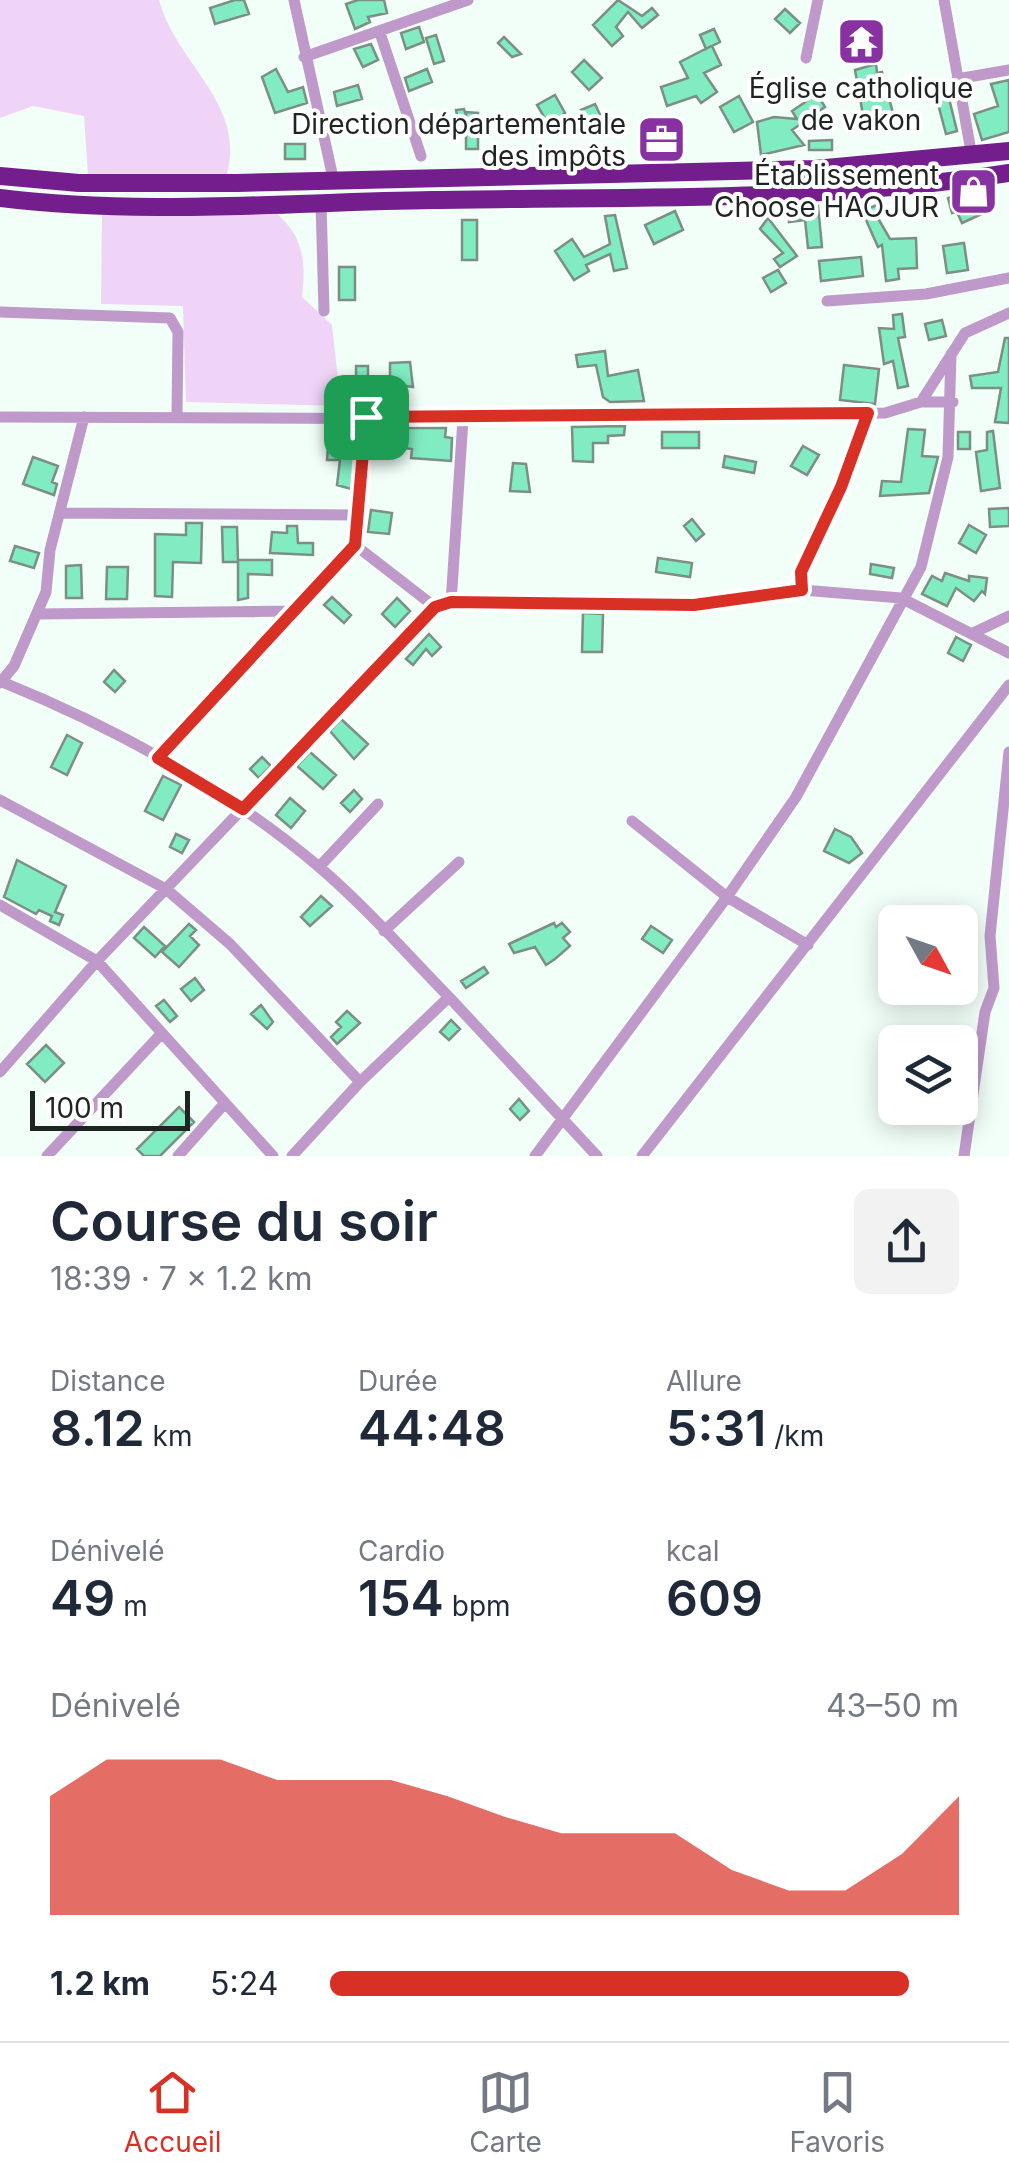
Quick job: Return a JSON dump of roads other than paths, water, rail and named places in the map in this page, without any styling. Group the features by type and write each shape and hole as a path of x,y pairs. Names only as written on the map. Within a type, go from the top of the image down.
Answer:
{"highway":[{"path":"0,176 79,183 814,168 1009,151"},
{"path":"0,198 33,204 180,206 798,194 1009,173"}],"street":[{"path":"294,0 333,178"},
{"path":"304,56 380,33 452,2 468,0"},
{"path":"806,58 818,0"},
{"path":"944,0 972,157"},
{"path":"380,33 422,156"},
{"path":"957,79 1009,70"},
{"path":"322,202 324,311"},
{"path":"827,301 926,294 1009,278"},
{"path":"0,312 170,318 178,332 177,414"},
{"path":"921,402 951,354 976,325 1009,313"},
{"path":"535,1156 727,897 814,768 930,541 948,456 953,402 951,354"},
{"path":"0,417 177,414 462,419 868,413 910,408 921,402 953,402"},
{"path":"802,590 801,572 841,487 868,413"},
{"path":"84,417 50,550 46,592 1,682 158,758 243,809 319,867 449,997 597,1156"},
{"path":"158,758 355,545 366,417"},
{"path":"451,602 462,419"},
{"path":"62,513 358,515"},
{"path":"355,545 435,607"},
{"path":"0,1072 98,961 435,607 451,602 694,605 802,590 901,598 1009,653"},
{"path":"38,614 294,611"},
{"path":"971,634 1009,616"},
{"path":"642,1156 1009,685"},
{"path":"964,1156 992,978 990,936 1009,752"},
{"path":"0,800 166,889 230,944 360,1082"},
{"path":"319,867 378,804"},
{"path":"632,821 727,897 808,945"},
{"path":"384,931 459,862"},
{"path":"0,905 98,961 273,1156"},
{"path":"992,978 1009,990"},
{"path":"292,1156 360,1082 449,997"},
{"path":"46,1156 162,1033"},
{"path":"178,1156 226,1103"}],"place":[{"name":"Église catholique de vakon","path":"861,41"},
{"name":"Direction départementale des impôts","path":"661,140"},
{"name":"Établissement Choose HAOJUR","path":"974,191"}]}
